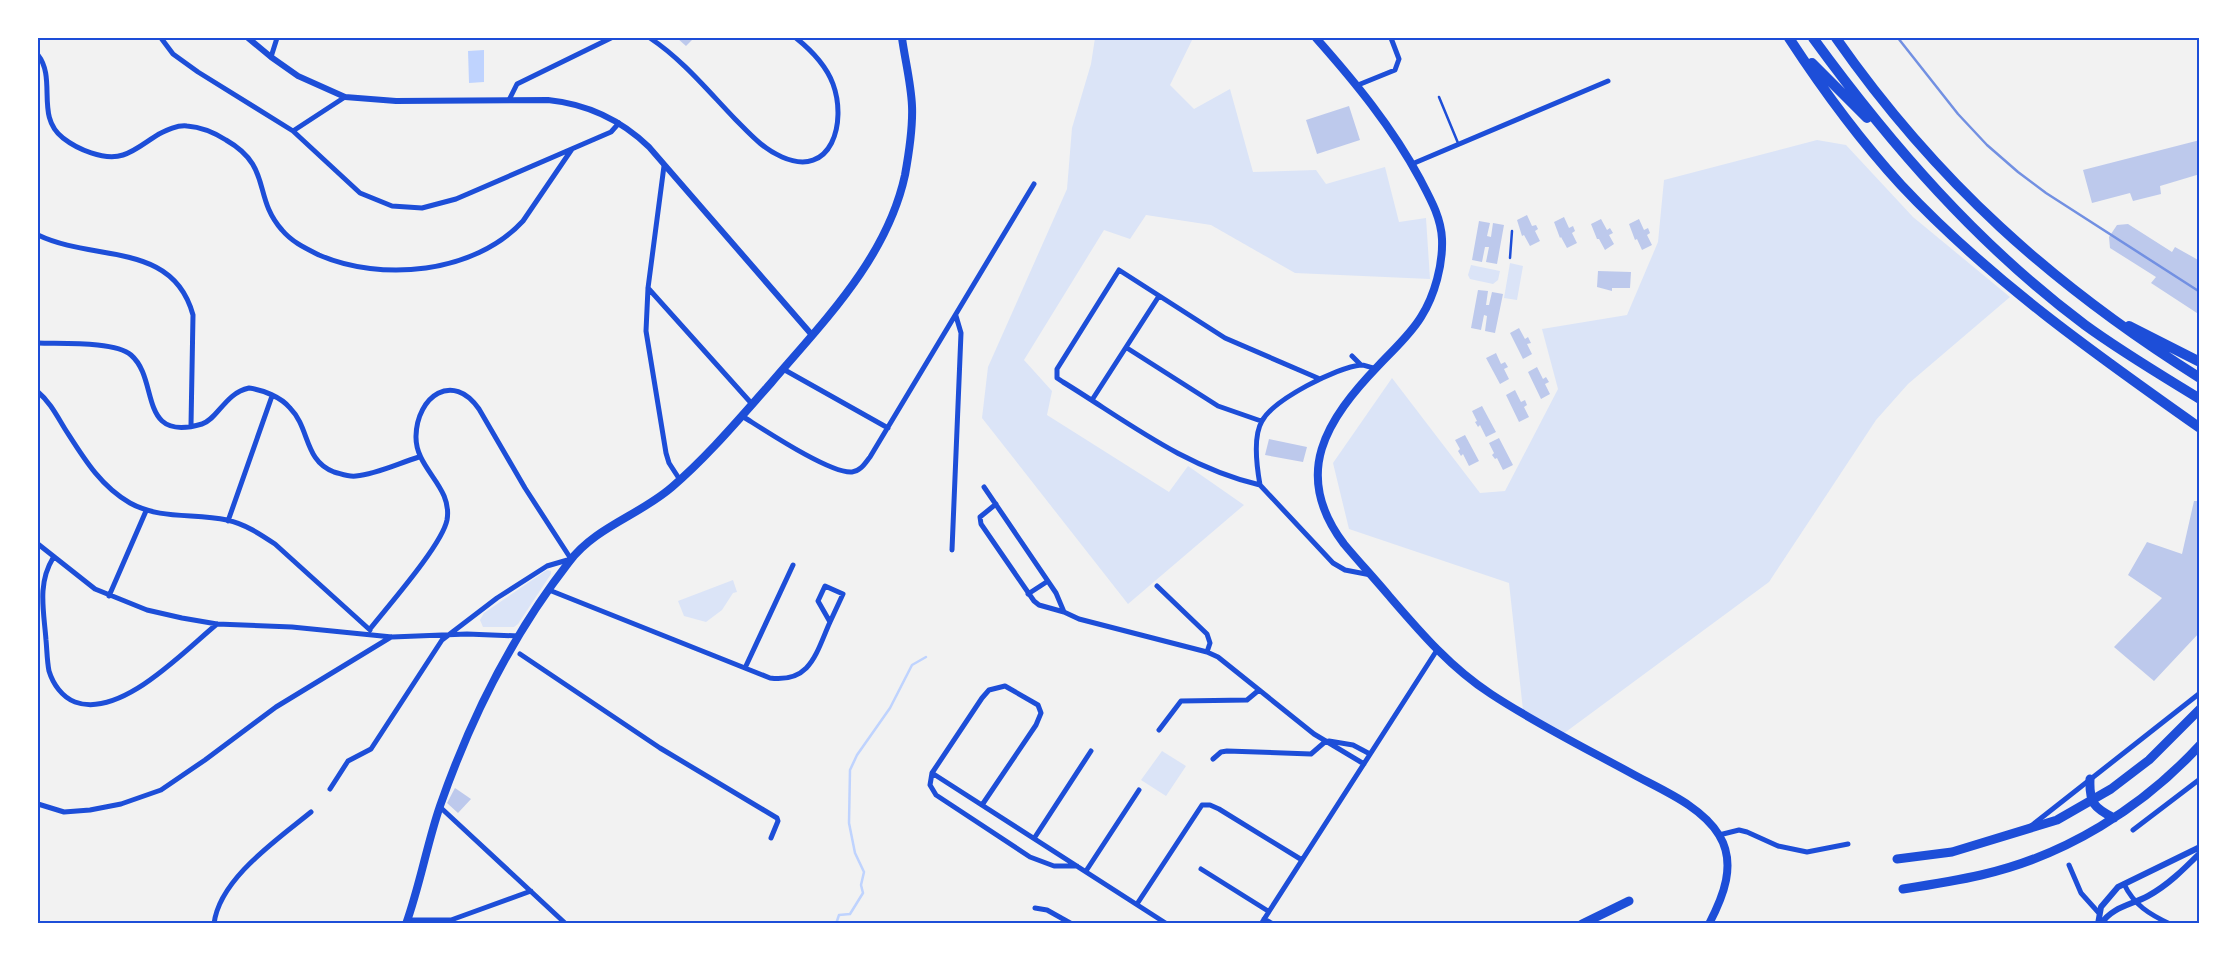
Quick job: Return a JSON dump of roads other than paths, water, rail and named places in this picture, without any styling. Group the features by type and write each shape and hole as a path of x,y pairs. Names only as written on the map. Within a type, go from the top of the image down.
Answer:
{"highway":[{"path":"1813,38 1887,136"},
{"path":"1836,38 1901,123 1959,188 2022,249 2097,310 2146,345 2200,378"},
{"path":"1792,42 1848,101 1887,136 1974,230 2037,287 2126,353 2200,399"},
{"path":"1792,42 1832,102 1871,151 1932,215 2026,300 2200,428"},
{"path":"2097,310 2200,362"}],"main road":[{"path":"406,922 440,807 478,717 519,636 549,590 571,559 598,534 652,502 680,480 742,416 812,334 877,249 897,203 904,177 911,128 912,106 902,38"},
{"path":"1316,38 1358,85 1393,133 1432,201 1439,220 1442,238 1438,276 1430,301 1422,317 1351,396 1327,433 1319,455 1316,475 1322,508 1344,543 1437,650 1453,665 1492,694 1680,800 1711,824 1726,849 1727,876 1718,906 1709,924"},
{"path":"1897,859 1952,852 2057,820 2091,801 2149,760 2200,709"},
{"path":"1902,889 1982,875 2031,859 2080,838 2132,807 2177,769 2200,745"},
{"path":"2090,779 2091,801 2097,808 2114,818"},
{"path":"1582,924 1629,901"}],"street":[{"path":"161,38 174,54 198,72 293,132 360,193 392,206 422,208 456,200 611,132 619,123"},
{"path":"248,38 271,58 298,76 345,97 396,101 509,100 567,102 600,113 619,123 637,136 812,334"},
{"path":"271,58 277,38"},
{"path":"509,100 516,84 611,38"},
{"path":"650,38 681,62 758,142 784,158 804,161 823,153 830,146 836,136 839,111 833,83 826,70 809,48 796,38"},
{"path":"1358,85 1395,70 1399,59 1391,38"},
{"path":"38,54 47,72 48,117 62,137 88,151 115,156 129,152 150,139 176,127 187,126 212,132 243,151 252,160 271,214 290,239 331,260 365,270 382,271 429,267 453,262 495,244 514,231 522,222 572,149"},
{"path":"1412,164 1608,81"},
{"path":"293,132 345,97"},
{"path":"664,166 646,312 648,349 666,453 669,463 680,480"},
{"path":"742,416 798,450 830,466 853,472 864,465 956,316 1034,184"},
{"path":"38,235 63,245 153,264 174,278 190,303 193,315 191,425"},
{"path":"1320,379 1241,346 1119,270 1057,369 1058,378 1184,458 1241,480 1260,485 1333,563 1345,570 1372,576"},
{"path":"648,288 752,404"},
{"path":"1092,400 1159,296"},
{"path":"952,550 961,333 956,316"},
{"path":"38,343 108,347 125,351 139,364 155,413 168,425 177,427 206,422 220,406 242,390 256,389 290,407 298,418 310,451 324,468 345,476 357,476 419,457"},
{"path":"1127,348 1218,406 1261,421"},
{"path":"1352,356 1361,366"},
{"path":"1260,485 1256,453 1261,421 1271,410 1287,398 1320,379 1361,366 1376,368"},
{"path":"783,369 888,428"},
{"path":"330,789 348,761 366,753 370,749 437,646 448,634 496,598 547,566 571,559 525,488 479,409 467,396 449,391 437,394 428,399 418,420 416,435 419,457 444,496 448,508 446,521 442,535 370,631"},
{"path":"38,392 57,415 98,478 128,502 146,511 165,515 228,521 259,533 275,544 370,631"},
{"path":"228,521 272,396"},
{"path":"984,487 1048,581 1064,612"},
{"path":"996,504 983,514 980,521 1028,594 1039,605 1064,612 1079,619 1207,652 1228,664 1326,741 1364,764"},
{"path":"110,596 146,511"},
{"path":"38,544 78,578 110,596 147,610 217,624 370,631 392,637 448,634 519,636"},
{"path":"53,558 44,576 42,593 49,668 56,686 69,699 78,703 106,703 131,694 217,624"},
{"path":"745,668 793,565"},
{"path":"1028,594 1048,581"},
{"path":"549,590 770,678 786,679 800,675 810,664 830,622 843,594 825,586 818,600 830,622"},
{"path":"1158,586 1207,634 1210,643 1207,652"},
{"path":"38,804 64,812 90,810 121,804 161,790 206,760 276,707 392,637"},
{"path":"1273,924 1262,922 1437,650"},
{"path":"520,654 667,753 777,818 778,820 771,838"},
{"path":"982,805 1036,725 1041,713 1038,705 1010,688 999,686 989,690 982,698 932,773 930,785 936,795 1030,857 1054,866 1077,866"},
{"path":"1159,730 1181,701 1247,700 1259,690"},
{"path":"2027,830 2200,693"},
{"path":"1213,759 1220,752 1227,751 1311,754 1326,741 1352,744 1370,754"},
{"path":"1035,837 1092,751"},
{"path":"932,773 1035,837 1167,924"},
{"path":"2133,830 2200,779"},
{"path":"1086,871 1139,790"},
{"path":"1137,904 1199,808 1206,804 1219,809 1302,860"},
{"path":"440,807 566,924"},
{"path":"214,924 221,901 248,865 311,812"},
{"path":"1719,835 1739,830 1778,846 1807,852 1848,844"},
{"path":"2099,924 2098,912 2105,900 2124,884 2174,861 2200,846"},
{"path":"2099,924 2115,910 2134,902 2172,880 2200,853"},
{"path":"2069,865 2081,893 2098,912"},
{"path":"1201,869 1268,911"},
{"path":"2124,884 2134,902 2149,914 2170,924"},
{"path":"406,922 453,922 531,891"},
{"path":"1034,908 1048,910 1072,924"}],"lane":[{"path":"1438,97 1459,144"},
{"path":"1510,258 1512,232"}],"water":[{"path":"484,50 484,82 469,83 468,51"}],"waterway":[{"path":"836,924 839,915 850,914 863,893 861,885 864,872 855,853 849,823 850,770 857,755 890,708 912,665 926,657"}],"railway":[{"path":"1898,38 1958,114 1987,145 2018,172 2046,193 2200,292"}]}
